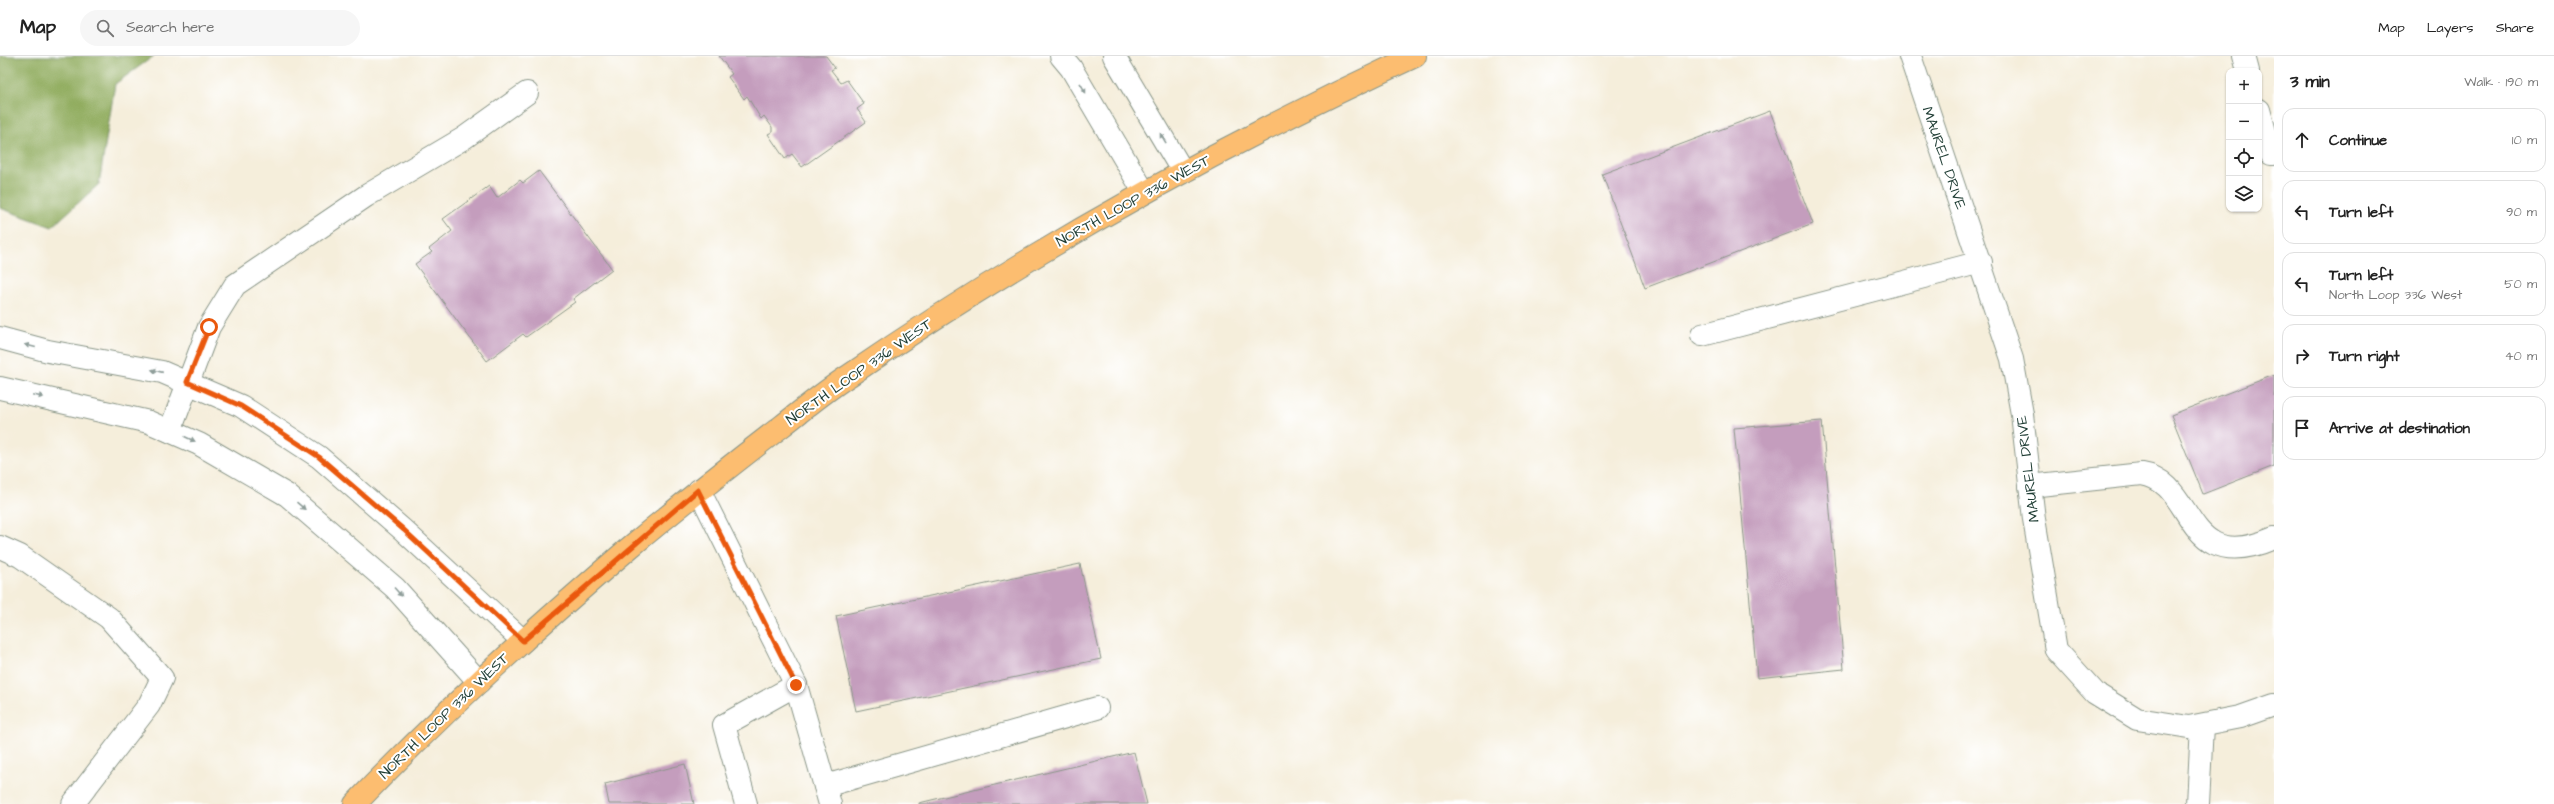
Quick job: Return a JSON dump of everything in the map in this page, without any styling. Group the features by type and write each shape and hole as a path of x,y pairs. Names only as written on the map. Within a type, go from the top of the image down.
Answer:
{"main road":[{"name":"NORTH LOOP 336 WEST","path":"355,804 404,753 523,641 698,490 847,376 996,278 1144,192 1323,99 1415,56"}],"street":[{"path":"1061,56 1071,68 1144,192"},
{"path":"1114,56 1183,172"},
{"name":"MAUREL DRIVE","path":"1910,56 1981,262 2012,359 2022,414 2030,486 2056,650 2095,693 2137,719 2189,727 2240,717 2274,705"},
{"path":"2244,56 2247,68"},
{"path":"170,431 187,382 209,327 235,285 366,196 464,138 527,93"},
{"path":"2262,120 2272,154 2274,154"},
{"path":"1702,335 1981,262"},
{"path":"0,338 48,352 162,372 241,406 319,457 404,530 523,641"},
{"path":"0,388 149,422 199,444 287,495 395,588 479,682"},
{"path":"2030,486 2142,474 2153,476 2164,484 2199,532 2220,546 2240,549 2253,548 2274,538"},
{"path":"698,490 796,685 827,795 1097,708"},
{"path":"0,546 20,556 109,618 162,678 149,705 73,804"},
{"path":"746,804 724,725 796,685"},
{"path":"2198,804 2202,725"}],"green space":[{"path":"0,56 154,56 115,84 99,184 52,227 0,208"}],"building":[{"path":"719,56 826,56 835,68 831,70 841,83 847,80 864,104 857,109 866,122 802,167 792,154 785,159 768,134 772,132 772,127 764,116 761,119 747,96 744,99 728,77 732,74"},
{"path":"1770,111 1813,224 1645,288 1602,174"},
{"path":"539,171 612,269 573,299 575,302 526,337 523,334 487,361 415,264 432,252 429,249 452,231 443,219 489,186 497,198 520,180 523,183"},
{"path":"2274,375 2274,466 2203,494 2171,415"},
{"path":"1822,421 1844,669 1757,678 1734,428"},
{"path":"1080,564 1101,659 856,711 836,616"},
{"path":"1134,752 1147,804 919,804 919,803"},
{"path":"685,764 694,804 609,804 605,784"}],"route":[{"path":"209,327 187,382 241,406 319,457 404,530 523,641 538,626 698,490 796,685"}]}
